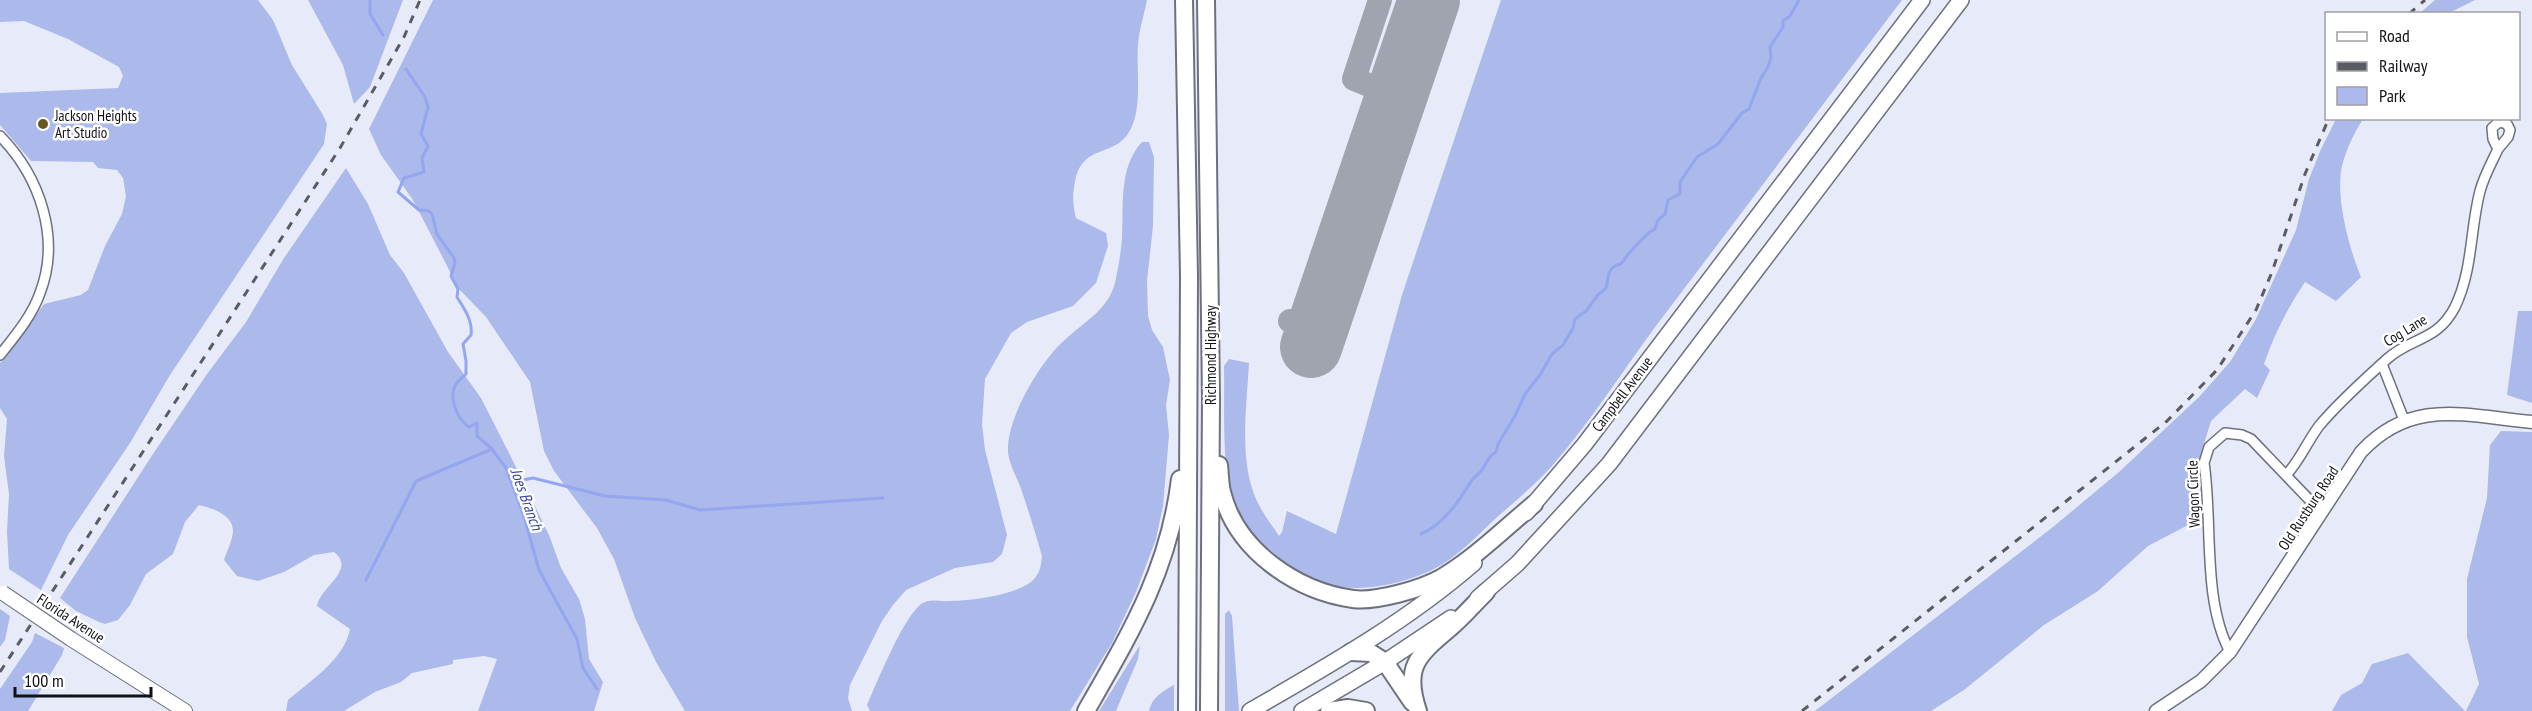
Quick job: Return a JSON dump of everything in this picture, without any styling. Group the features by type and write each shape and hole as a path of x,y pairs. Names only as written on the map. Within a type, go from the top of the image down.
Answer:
{"highway":[{"name":"Richmond Highway","path":"1184,0 1189,347"},
{"name":"Richmond Highway","path":"1206,0 1211,400 1209,711"},
{"name":"Campbell Avenue","path":"1250,711 1401,621 1446,588 1486,553 1534,504 1584,444 1922,0"},
{"name":"Campbell Avenue","path":"1302,711 1435,630 1486,592 1517,564 1609,464 1962,0"},
{"path":"1086,711 1151,592 1164,557 1176,507 1189,347"},
{"path":"1187,711 1189,347"},
{"path":"1211,400 1218,436 1222,492 1242,534 1258,552 1278,568 1299,582 1324,592 1355,599 1383,597 1440,578 1534,504"},
{"path":"1417,711 1411,691 1413,673 1420,656 1486,592"},
{"path":"1351,652 1371,653 1385,662 1417,711"},
{"path":"1329,711 1348,708 1366,711"}],"main road":[{"name":"Florida Avenue","path":"1,592 185,711"}],"street":[{"path":"0,136 26,167 47,226 50,246 48,266 40,295 22,326 0,355"},
{"name":"Cog Lane","path":"2286,475 2323,421 2392,355 2431,335 2442,326 2454,308 2466,274 2480,191 2498,149"},
{"path":"2382,364 2404,420"},
{"name":"Old Rustburg Road","path":"2156,711 2201,681 2230,652 2361,452 2385,430 2404,420 2428,415 2447,414 2532,422"},
{"name":"Wagon Circle","path":"2230,652 2220,635 2215,610 2204,463 2206,452 2222,434 2228,432 2242,435 2261,448 2322,513"}],"green space":[{"path":"0,0 258,0 273,20 292,65 327,124 324,144 170,375 130,443 68,535 41,590 9,569 7,532 9,494 4,456 7,419 0,408 0,363 44,304 81,295 88,290 105,246 122,214 126,196 123,178 117,170 98,168 93,162 31,161 0,125 0,93 118,88 123,76 119,67 68,39 24,21 0,22"},
{"path":"308,0 403,0 370,87 354,104 343,65"},
{"path":"433,0 1147,0 1140,28 1138,90 1133,123 1123,140 1084,161 1074,187 1073,200 1076,218 1106,233 1108,246 1096,283 1073,306 1027,322 1011,333 985,379 982,424 985,450 1007,535 1002,554 993,562 955,568 906,590 882,621 850,685 848,698 852,711 685,711 656,662 635,618 614,559 597,528 554,471 544,451 530,382 486,317 459,289 413,200 381,155 369,129"},
{"path":"1501,0 1902,0 1659,322 1581,431 1539,480 1450,559 1419,576 1367,588 1332,586 1315,581 1300,573 1270,550 1252,532 1238,512 1229,487 1225,453 1224,366 1229,359 1249,363 1245,426 1246,458 1254,495 1267,519 1279,536 1287,511 1336,534 1402,295"},
{"path":"2435,0 2475,0 2451,12 2421,12"},
{"path":"2336,120 2362,120 2346,154 2340,178 2344,222 2361,277 2336,301 2305,282 2272,342 2264,364 2270,370 2257,398 2245,389 2211,421 2192,482 2199,501 2192,523 2148,546 2098,591 2044,625 1964,690 1931,711 1815,711 2053,527 2119,472 2199,397 2230,362 2256,319 2296,230 2309,179"},
{"path":"1142,142 1149,142 1154,157 1153,226 1147,281 1148,316 1152,330 1163,347 1170,380 1166,405 1169,435 1163,506 1156,539 1136,592 1112,643 1070,711 870,711 867,705 891,651 906,622 921,604 1007,593 1028,584 1038,573 1042,556 1010,461 1009,438 1019,406 1047,359 1102,307 1112,292 1121,249 1126,175 1134,152"},
{"path":"346,168 368,204 390,255 404,273 448,352 481,398 549,535 561,568 579,599 585,619 589,659 603,682 594,711 478,711 497,659 484,656 453,660 453,664 412,673 401,682 375,692 344,711 286,711 288,700 334,660 347,640 350,629 317,606 324,592 340,572 340,559 334,552 314,555 284,572 258,581 237,576 224,560 233,532 230,521 216,510 199,505 185,522 173,554 146,574 130,605 118,620 105,624 99,622 76,611 60,598 151,457 207,374 246,322 284,258"},
{"path":"2518,311 2532,311 2532,403 2507,395"},
{"path":"2501,431 2532,432 2532,711 2466,711 2479,684 2467,637 2467,579 2487,498 2490,445"},
{"path":"0,609 10,616 5,640 0,647"},
{"path":"1229,610 1232,616 1239,711 1225,711 1225,614"},
{"path":"35,633 64,648 62,655 28,711 0,711 0,689 32,642"},
{"path":"1140,645 1138,659 1116,711 1099,711"},
{"path":"2408,653 2465,711 2332,711 2341,695 2362,683 2372,664"},
{"path":"1174,685 1174,711 1149,711 1155,699"}],"waterway":[{"name":"Joes Branch","path":"370,0 370,14 383,35"},
{"path":"1421,534 1437,524 1450,511 1496,452 1525,394 1540,375 1552,354 1563,345 1573,328 1575,319 1586,311 1606,288 1610,270 1621,264 1642,239 1655,229 1658,220 1665,214 1668,200 1680,194 1680,182 1697,157 1718,144 1742,113 1749,109 1771,58 1770,47 1783,27 1783,21 1790,16 1799,0"},
{"name":"Joes Branch","path":"406,69 425,97 428,107 421,134 428,146 422,158 424,172 404,178 398,192 419,210 429,211 432,214 437,234 454,258 455,263 451,276 458,289 457,297 471,325 471,335 463,344 466,374 454,389 453,401 461,419 469,427 477,423 477,436 491,448 506,468 524,516 539,570 577,639 583,668 597,689"},
{"path":"366,580 416,481 492,449"},
{"path":"512,480 513,482 533,478 605,496 666,500 700,510 883,498"}],"taxiway":[{"path":"1380,0 1354,79 1396,96"},
{"path":"1290,321 1316,331"}],"runway":[{"path":"1311,347 1429,0"}],"railway":[{"path":"0,672 340,148 404,37 420,0"},
{"path":"2411,12 2425,0"},
{"path":"1802,711 2167,421 2217,370 2256,310 2272,272 2305,174 2328,120"}],"place":[{"name":"Jackson Heights Art Studio","path":"43,124"}]}
